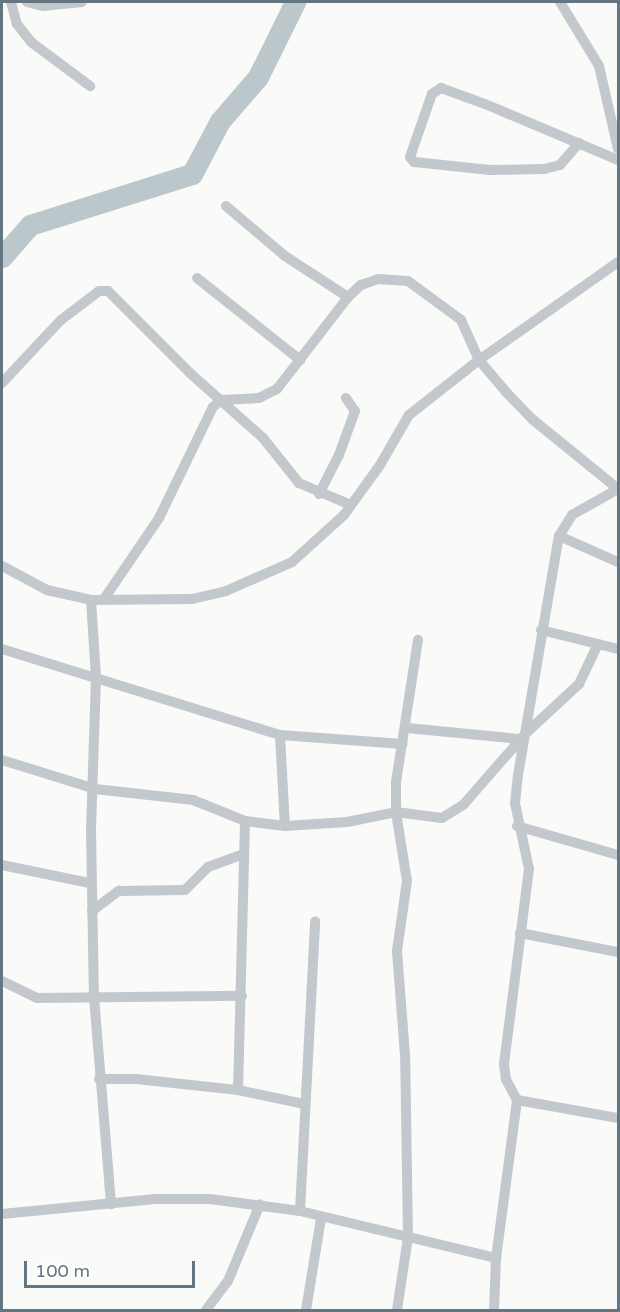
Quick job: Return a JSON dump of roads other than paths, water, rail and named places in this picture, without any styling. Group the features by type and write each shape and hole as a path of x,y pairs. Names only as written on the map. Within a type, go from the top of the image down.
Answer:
{"street":[{"path":"10,2 17,24 31,42 90,86"},
{"path":"27,2 43,6 82,2"},
{"path":"560,2 599,66 618,149"},
{"path":"579,143 560,165 544,169 490,170 414,162 410,157 432,94 441,88 579,143 618,160"},
{"path":"226,207 285,256 348,297"},
{"path":"2,566 47,590 92,600 192,599 226,591 304,554 351,506 409,416 479,360 618,262"},
{"path":"196,278 300,360"},
{"path":"104,599 159,518 197,434 221,400 269,394 300,360 348,297 369,281 389,278 408,281 461,320 479,360 532,419 618,489 599,497 572,515 559,536 523,736 515,803 518,826 529,869 504,1064 506,1079 516,1100 496,1258 494,1311"},
{"path":"2,383 61,320 103,290 263,438 299,483 319,494 351,506"},
{"path":"319,494 339,455 355,411 346,398"},
{"path":"599,474 599,497"},
{"path":"559,536 618,562"},
{"path":"92,600 96,678 90,883 99,1079 111,1204"},
{"path":"541,630 618,649"},
{"path":"397,1311 408,1237 405,1055 397,951 407,881 396,812 418,640"},
{"path":"2,760 94,789 193,800 245,821 285,826 347,822 396,812 432,818 451,814 523,736 579,684 598,644"},
{"path":"2,649 280,735 403,744"},
{"path":"407,728 523,736"},
{"path":"280,735 285,826"},
{"path":"238,1090 245,821"},
{"path":"518,826 618,855"},
{"path":"92,911 119,891 185,890 208,867 244,854"},
{"path":"2,865 90,883"},
{"path":"300,1211 315,921"},
{"path":"520,933 618,952"},
{"path":"2,981 37,998 242,996"},
{"path":"99,1079 136,1079 238,1090 304,1104"},
{"path":"516,1100 618,1118"},
{"path":"2,1214 155,1199 260,1204 300,1211 321,1218 496,1258"},
{"path":"206,1311 228,1281 260,1204"},
{"path":"306,1311 321,1218"}],"waterway":[{"path":"2,257 30,225 192,174 220,121 258,77 295,2"}]}
